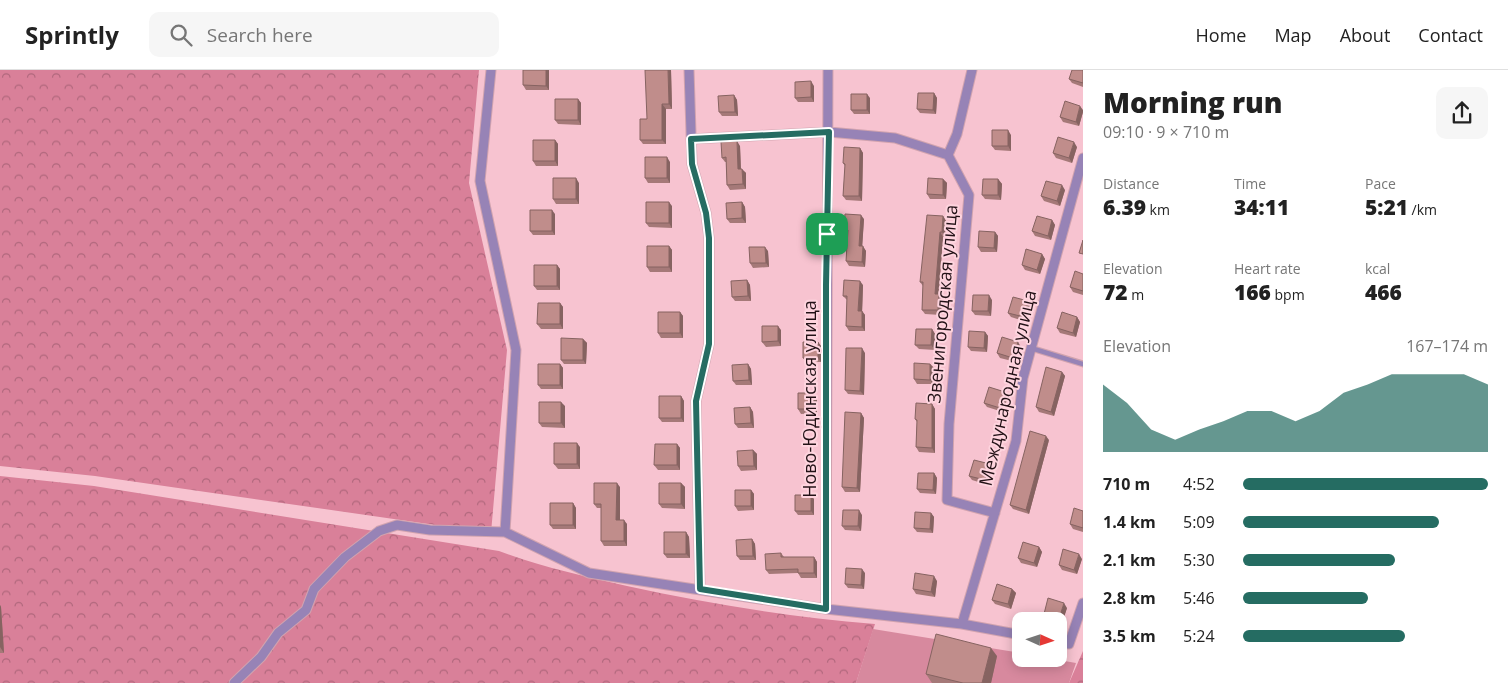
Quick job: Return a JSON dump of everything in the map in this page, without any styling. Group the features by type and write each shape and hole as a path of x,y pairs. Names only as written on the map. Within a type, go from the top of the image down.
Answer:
{"street":[{"path":"491,70 480,181 516,350 505,532"},
{"path":"689,70 692,164 706,213 709,238 709,344 696,401 700,589"},
{"name":"Ново-Юдинская улица","path":"826,609 828,70"},
{"path":"691,139 829,132 896,138 948,155 957,134 972,70"},
{"name":"Звенигородская улица","path":"948,155 969,194 949,424 947,500 995,513"},
{"name":"Международная улица","path":"962,624 1016,441 1023,378 1083,158"},
{"path":"234,683 261,657 278,633 306,610 314,589 345,557 378,531 397,525 430,530 505,532 589,573 826,609 962,624 1012,633"},
{"path":"1068,644 1083,603"}],"lane":[{"path":"1031,348 1083,364"}],"green space":[{"path":"0,70 479,70 469,183 507,350 491,533 95,476 0,466"},
{"path":"0,476 94,486 499,551 562,571 689,599 781,614 875,624 856,683 0,683"},
{"path":"1083,651 1083,683 1069,683"}],"shaded area":[{"path":"873,629 1012,652 1012,668 1068,668 1068,662 1076,663 1069,683 856,683"}],"building":[{"path":"523,70 546,70 546,86 523,85"},
{"path":"645,70 668,70 669,104 662,104 662,140 640,140 640,119 647,119"},
{"path":"1072,70 1083,70 1083,83 1069,79"},
{"path":"811,81 811,97 795,98 795,82"},
{"path":"918,93 934,93 933,110 917,109"},
{"path":"851,94 867,94 867,110 851,110"},
{"path":"734,95 735,112 719,112 718,96"},
{"path":"555,99 578,99 578,120 555,120"},
{"path":"1065,101 1080,106 1076,122 1060,117"},
{"path":"992,130 1008,130 1008,146 992,146"},
{"path":"1058,137 1074,142 1069,158 1053,153"},
{"path":"533,140 555,140 555,161 533,161"},
{"path":"737,141 738,169 742,169 743,184 727,185 726,157 722,158 721,142"},
{"path":"844,147 860,148 859,196 843,196"},
{"path":"645,157 667,157 667,178 645,178"},
{"path":"553,178 576,178 576,199 553,199"},
{"path":"928,178 943,179 943,195 927,194"},
{"path":"983,179 998,179 998,195 982,195"},
{"path":"1046,181 1062,185 1057,201 1041,196"},
{"path":"646,202 669,202 669,223 646,223"},
{"path":"742,202 742,218 727,219 726,203"},
{"path":"530,210 552,210 552,231 530,231"},
{"path":"845,214 861,215 859,246 863,246 862,262 846,261 848,230 844,230"},
{"path":"927,215 943,216 935,294 939,294 938,310 922,310 923,282 920,282"},
{"path":"1037,216 1052,220 1048,236 1032,231"},
{"path":"979,231 995,232 994,248 978,247"},
{"path":"1083,240 1083,254 1079,253"},
{"path":"647,246 669,246 669,267 647,267"},
{"path":"749,247 765,247 766,263 750,263"},
{"path":"1026,249 1042,254 1037,270 1022,265"},
{"path":"534,265 557,265 557,286 534,286"},
{"path":"1075,271 1083,274 1083,291 1070,287"},
{"path":"747,280 748,296 732,297 731,281"},
{"path":"844,280 860,281 858,311 862,311 862,327 846,326 847,296 843,296"},
{"path":"973,295 989,295 988,311 972,311"},
{"path":"1013,297 1028,301 1024,317 1008,313"},
{"path":"538,303 560,303 560,324 537,324"},
{"path":"658,312 680,312 680,333 658,333"},
{"path":"1062,312 1077,317 1073,333 1057,328"},
{"path":"762,326 778,326 778,341 762,342"},
{"path":"916,329 932,329 931,345 915,345"},
{"path":"969,331 985,332 984,348 968,347"},
{"path":"1002,337 1018,342 1013,358 997,353"},
{"path":"561,338 583,339 583,360 561,360"},
{"path":"803,342 818,342 818,358 803,358"},
{"path":"846,348 862,348 860,391 845,390"},
{"path":"914,363 930,364 930,380 914,379"},
{"path":"538,364 560,364 560,385 538,385"},
{"path":"748,364 749,380 733,381 732,365"},
{"path":"1046,367 1062,372 1051,412 1036,407"},
{"path":"989,387 1005,392 1000,408 984,403"},
{"path":"798,393 814,393 814,409 798,409"},
{"path":"659,396 681,396 681,418 659,418"},
{"path":"539,402 561,402 561,423 539,423"},
{"path":"916,403 932,404 932,448 916,447"},
{"path":"750,407 751,423 735,424 734,408"},
{"path":"845,412 861,413 857,488 842,487"},
{"path":"1030,431 1046,436 1026,510 1010,505"},
{"path":"554,443 577,443 577,464 554,464"},
{"path":"655,444 677,444 677,465 654,465"},
{"path":"753,450 754,466 738,466 737,451"},
{"path":"974,460 990,464 985,480 969,476"},
{"path":"918,473 934,473 933,490 917,489"},
{"path":"594,483 617,483 616,520 624,520 624,541 601,541 601,504 594,504"},
{"path":"659,483 681,483 681,504 659,504"},
{"path":"735,490 751,490 751,506 735,506"},
{"path":"795,495 811,495 811,511 795,511"},
{"path":"550,503 573,503 573,525 550,525"},
{"path":"1074,508 1083,511 1083,528 1070,524"},
{"path":"843,510 859,510 858,526 842,526"},
{"path":"915,512 931,513 930,529 914,528"},
{"path":"664,532 686,532 686,554 664,554"},
{"path":"752,539 753,556 737,556 736,540"},
{"path":"1023,542 1039,547 1034,563 1018,558"},
{"path":"1063,549 1079,554 1074,570 1059,565"},
{"path":"781,553 781,557 814,557 814,573 798,573 798,569 766,570 765,554"},
{"path":"846,568 862,569 861,585 845,584"},
{"path":"915,573 934,576 931,592 913,589"},
{"path":"997,584 1012,589 1008,604 992,600"},
{"path":"1048,598 1064,603 1061,612 1044,612"},
{"path":"936,634 991,648 982,683 963,683 926,674"}],"route":[{"path":"829,132 827,234 826,609 700,589 696,401 709,344 709,238 706,213 692,164 691,139 829,132"}]}
